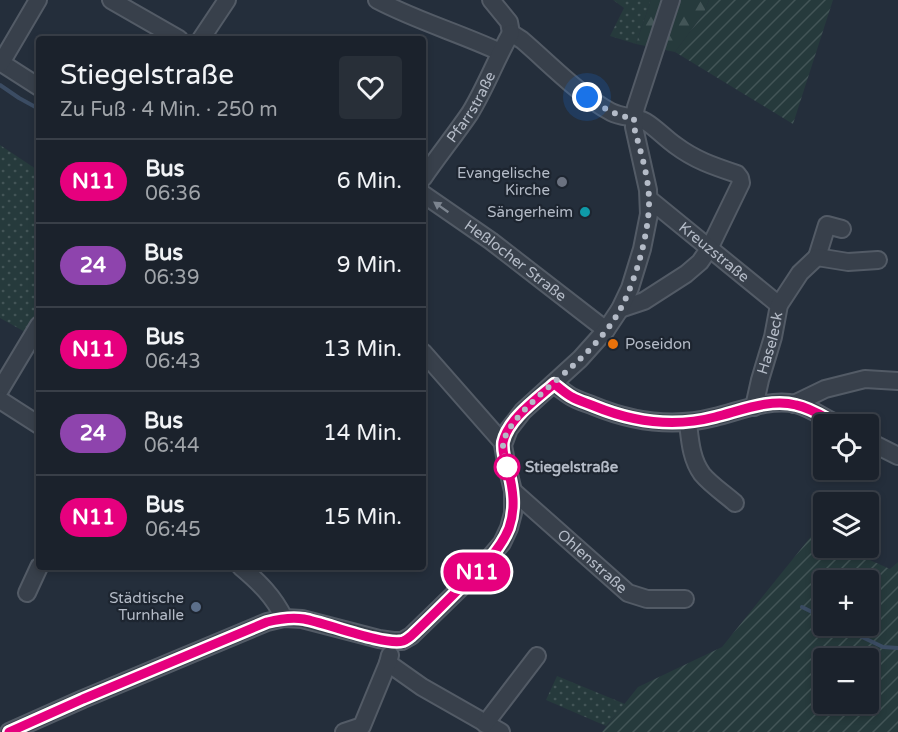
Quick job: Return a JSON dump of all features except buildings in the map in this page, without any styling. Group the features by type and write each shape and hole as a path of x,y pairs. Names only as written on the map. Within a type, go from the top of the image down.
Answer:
{"street":[{"path":"36,85 1,63 38,0"},
{"path":"111,0 174,36"},
{"path":"203,36 227,0"},
{"path":"377,0 416,19 500,52"},
{"path":"491,0 509,22 511,33 587,97 613,113 647,123 702,162 737,174 740,178 741,183 709,249 700,262 686,274 644,301 620,309"},
{"path":"9,732 267,622 284,618 302,619 379,639 402,641 411,636 479,570 502,543 513,513 513,491 503,443 509,429 523,411 580,359 606,330 630,288 642,249 649,214 649,199 634,118 641,88 671,0"},
{"name":"Pfarrstraße","path":"426,174 469,113 511,33"},
{"name":"Heßlocher Straße","path":"426,196 491,241 606,330"},
{"name":"Kreuzstraße","path":"649,199 779,305"},
{"name":"Haseleck","path":"754,406 773,338 779,305 800,273 817,257 826,225 842,229"},
{"path":"817,257 848,262 878,260"},
{"path":"0,390 36,330"},
{"path":"426,355 503,443"},
{"path":"794,404 825,389 865,379 898,381"},
{"path":"554,384 572,397 615,415 636,420 688,423 775,403 794,404 818,414"},
{"path":"0,400 36,423"},
{"path":"688,423 694,460 703,474 735,503"},
{"path":"879,446 898,456"},
{"name":"Ohlenstraße","path":"513,491 628,593 646,599 685,599"},
{"path":"27,593 38,570"},
{"path":"244,570 269,594 278,605 284,618"},
{"path":"344,732 362,729 388,663 393,641"},
{"path":"485,724 537,656"},
{"path":"388,663 422,687 501,732"}],"green space":[{"path":"613,0 651,0 636,44 610,36 624,8"},
{"path":"651,0 709,0 704,13 675,52 636,44"},
{"path":"709,0 833,0 793,124 675,52 704,13"},
{"path":"0,145 36,169 36,313 25,332 0,318"},
{"path":"813,534 813,558 865,558 890,569 898,562 898,732 602,732 638,687 722,647"},
{"path":"557,676 625,704 606,726 546,700"}],"waterway":[{"path":"0,85 36,107"},
{"path":"802,607 813,612"},
{"path":"860,636 883,647 898,648"}],"bus line":[{"name":"N11","path":"9,732 267,622 284,618 302,619 393,641 402,641 411,636 479,570 502,543 513,513 513,491 503,443 509,429 523,411 554,384 572,397 615,415 636,420 688,423 775,403 798,405 818,414"}],"place":[{"name":"Evangelische Kirche","path":"562,182"},
{"name":"Sängerheim","path":"585,212"},
{"name":"Poseidon","path":"613,344"},
{"name":"Stiegelstraße","path":"507,467"},
{"name":"Städtische Turnhalle","path":"196,607"}],"route":[{"path":"507,467 503,445 509,429 523,411 580,359 606,330 630,288 642,249 649,214 649,199 634,118 625,118 613,113 587,97"}]}
